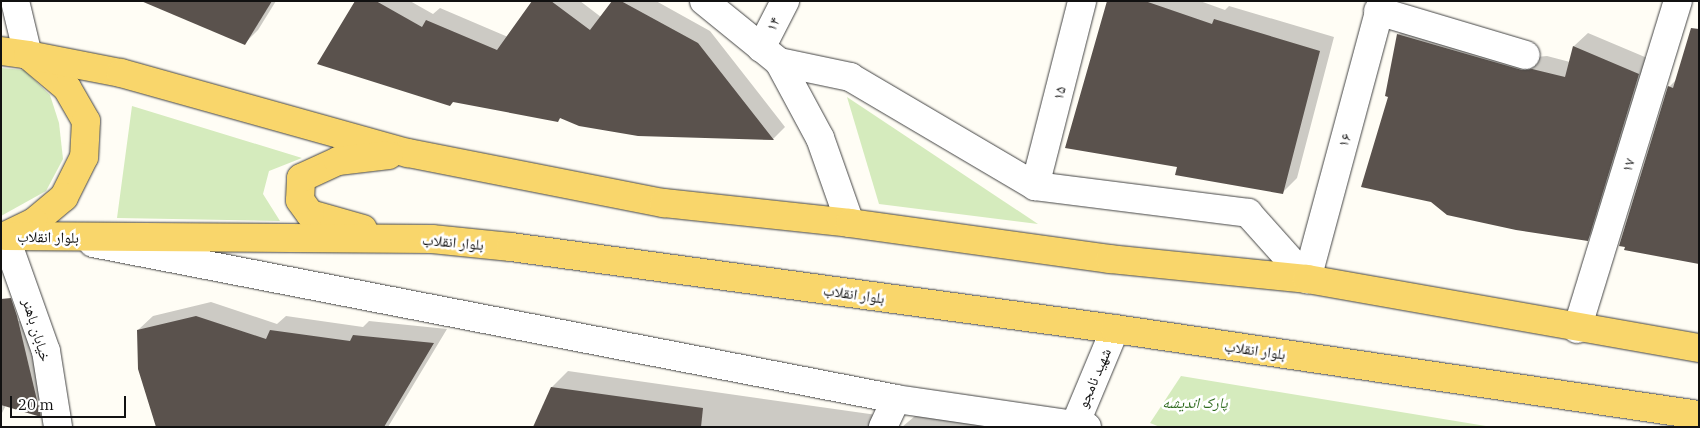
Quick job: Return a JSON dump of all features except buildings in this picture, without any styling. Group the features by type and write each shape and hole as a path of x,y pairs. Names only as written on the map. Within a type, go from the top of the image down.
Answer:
{"main road":[{"path":"1,50 120,73 408,153 664,203 850,223 1092,257 1307,279 1577,329 1699,348"},
{"path":"3,236 34,222 64,197 84,157 86,121 67,88 28,55"},
{"path":"408,153 338,160 318,168 301,178 300,200 310,214 344,226 432,239"},
{"name":"بلوار انقلاب","path":"3,236 63,238 432,239 1115,329 1699,415"}],"street":[{"path":"15,1 28,55"},
{"path":"704,1 770,55 820,138 850,223"},
{"name":"۱۴","path":"770,55 785,1"},
{"name":"۱۵","path":"1035,186 1082,1"},
{"name":"۱۷","path":"1577,329 1678,1"},
{"path":"1380,6 1526,55"},
{"name":"۱۶","path":"1307,279 1380,6"},
{"path":"770,55 850,78 1035,186 1248,213 1307,279"},
{"name":"خیابان باهنر","path":"3,236 46,351 58,427"},
{"path":"63,238 896,399 1079,426"},
{"name":"شهید نامجو","path":"1079,426 1115,329"},
{"path":"883,427 896,399"}],"green space":[{"path":"1,68 24,70 50,95 59,123 63,159 46,191 1,216"},
{"path":"847,97 1038,224 879,204"},
{"path":"132,106 302,158 269,171 263,194 280,221 117,218"},
{"name":"پارک اندیشه","path":"1181,376 1492,427 1160,427 1150,423"}]}
